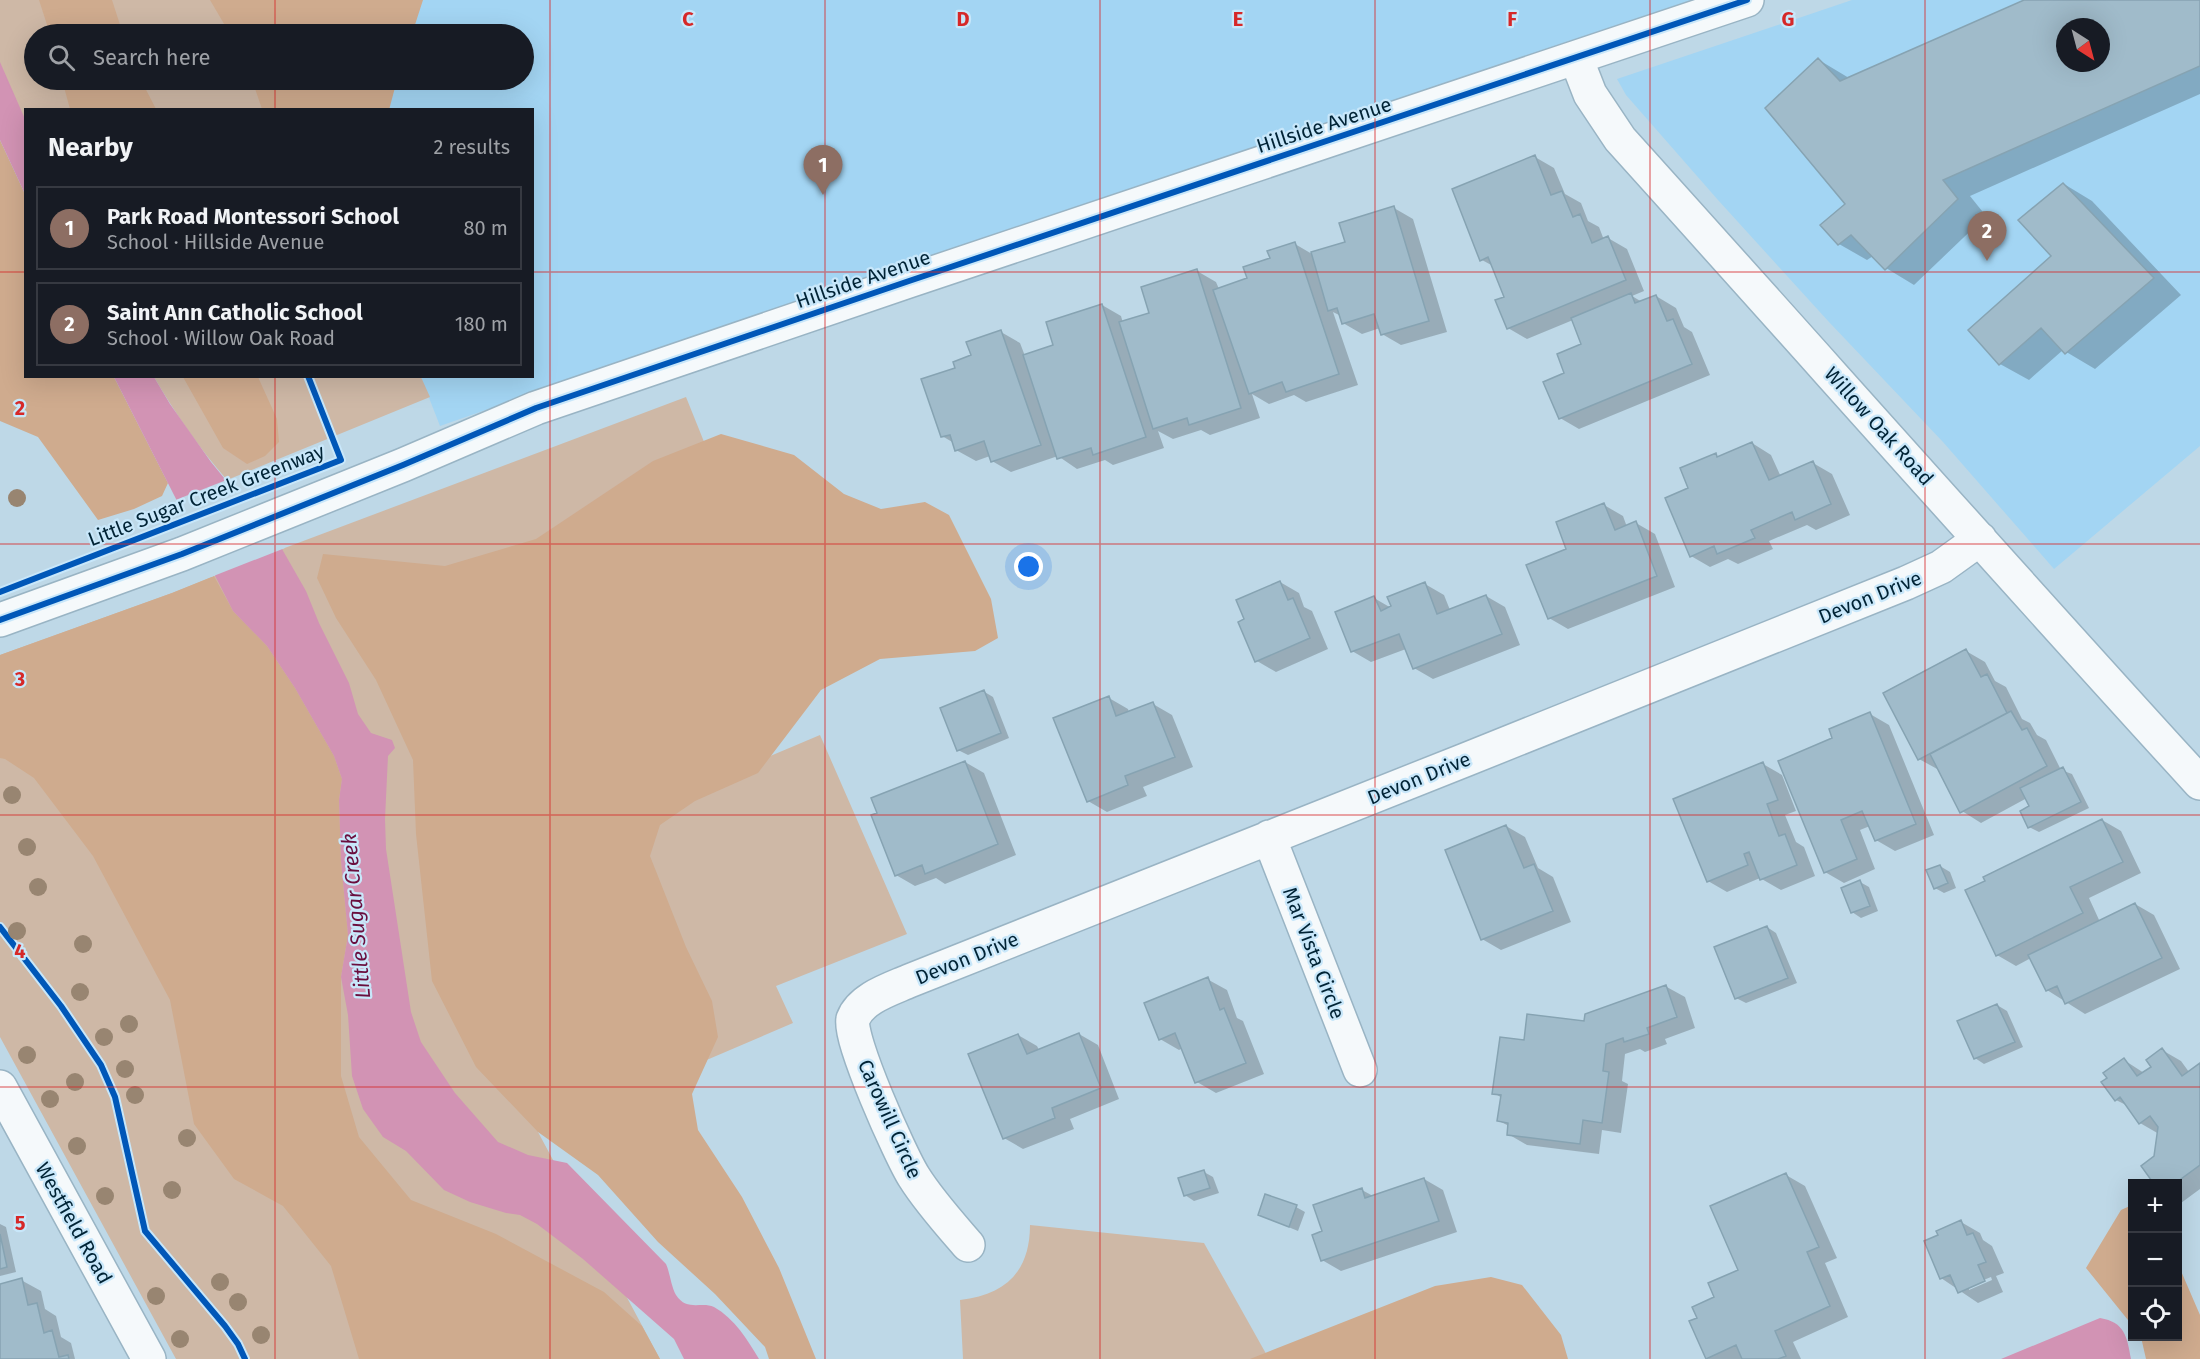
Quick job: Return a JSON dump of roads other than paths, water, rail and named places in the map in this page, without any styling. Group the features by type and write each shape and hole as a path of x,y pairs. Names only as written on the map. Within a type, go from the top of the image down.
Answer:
{"street":[{"name":"Hillside Avenue","path":"0,620 182,554 403,465 536,408 898,284 1747,0"},
{"name":"Willow Oak Road","path":"1576,58 1590,94 1620,139 2200,783"},
{"name":"Devon Drive","path":"856,1014 872,1000 894,988 1926,575 1980,539"},
{"name":"Mar Vista Circle","path":"1269,837 1360,1070"},
{"name":"Carowill Circle","path":"856,1014 853,1023 856,1041 903,1157 927,1195 968,1245"},
{"name":"Westfield Road","path":"0,1087 149,1359"}],"water":[{"path":"0,62 24,117 24,192 0,140"},
{"name":"Little Sugar Creek","path":"115,378 155,378 211,462 282,549 306,591 349,683 358,714 371,733 392,740 395,748 388,756 386,849 411,1012 421,1042 455,1093 498,1142 528,1155 567,1163 666,1264 674,1291 680,1300 690,1305 709,1305 728,1317 740,1330 759,1359 684,1359 674,1339 583,1259 537,1224 520,1215 470,1202 444,1190 406,1151 383,1137 363,1109 352,1076 348,1015 341,977 348,935 341,861 339,800 342,779 334,756 295,688 267,646 233,611"},
{"path":"2100,1318 2120,1327 2126,1337 2131,1359 2001,1359"}],"place":[{"name":"Park Road Montessori School","path":"823,195"},
{"name":"Saint Ann Catholic School","path":"1987,261"}]}
